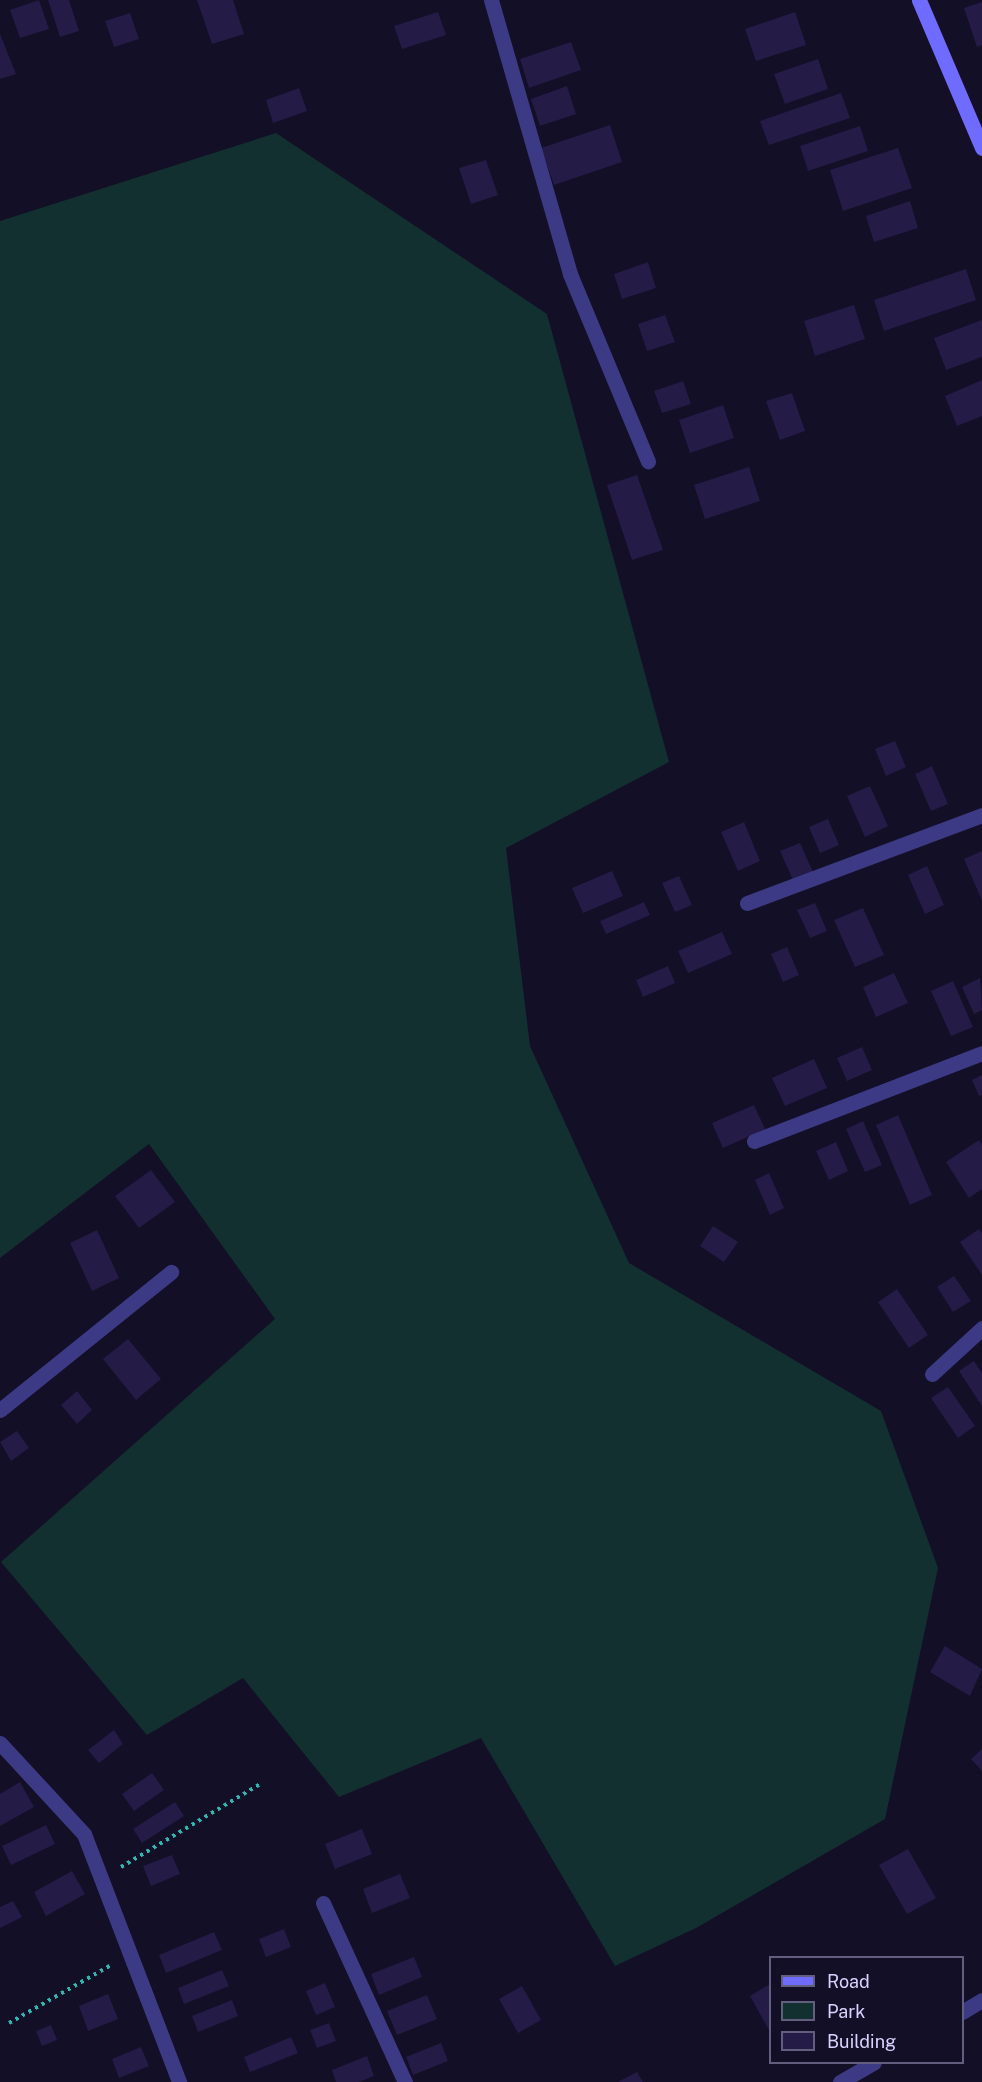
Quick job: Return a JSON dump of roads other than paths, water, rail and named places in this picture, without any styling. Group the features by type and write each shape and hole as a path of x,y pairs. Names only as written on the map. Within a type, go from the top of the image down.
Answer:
{"street":[{"path":"491,0 570,274 648,461"},
{"path":"919,0 982,148"},
{"path":"747,903 982,815"},
{"path":"754,1141 982,1053"},
{"path":"0,1410 171,1272"},
{"path":"932,1374 982,1328"},
{"path":"0,1743 84,1834 179,2082"},
{"path":"323,1903 405,2082"},
{"path":"964,2011 982,2000"},
{"path":"840,2082 871,2064"}]}
